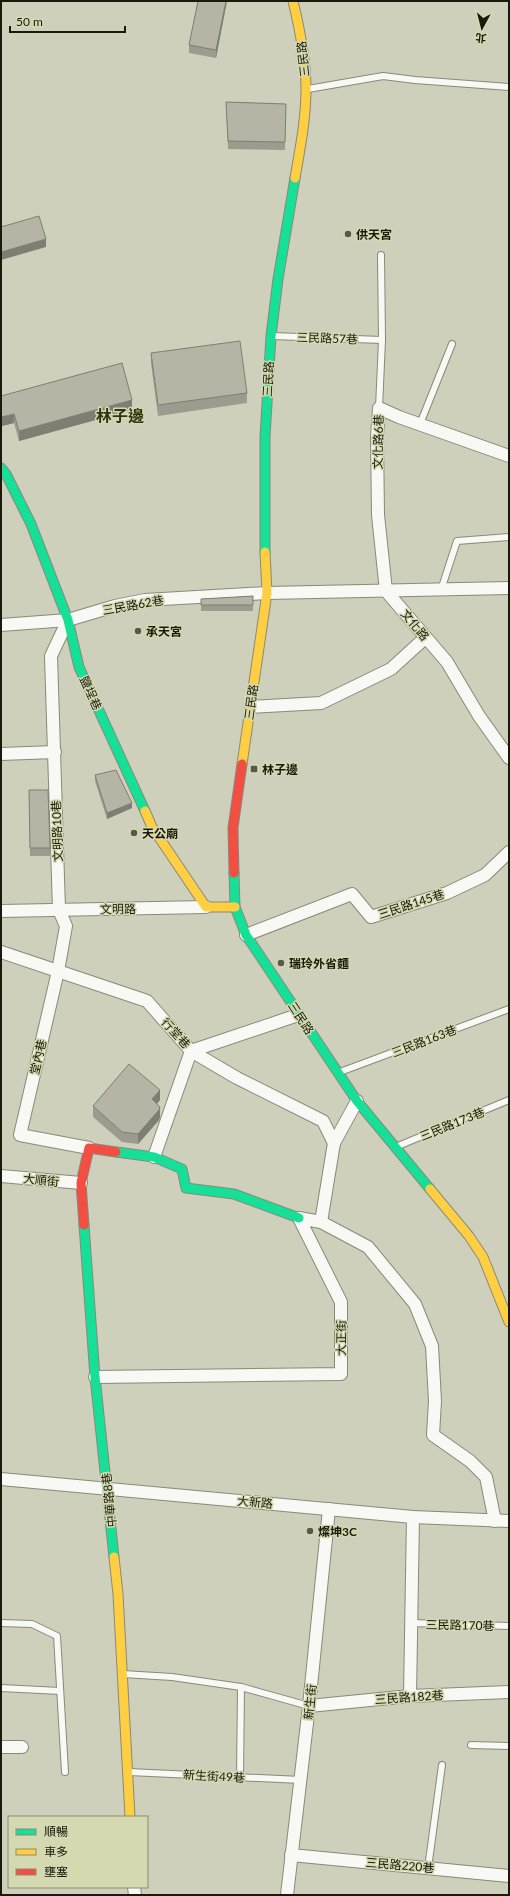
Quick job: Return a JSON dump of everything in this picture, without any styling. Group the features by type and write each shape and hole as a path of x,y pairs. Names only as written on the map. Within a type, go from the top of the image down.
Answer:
{"street":[{"name":"三民路","path":"293,1 302,39 306,89 304,126 278,279 271,336 265,437 264,525 267,593 233,828 235,907 246,935 298,1015 357,1101 394,1148 469,1236 483,1258 509,1322"},
{"name":"文化路6巷","path":"386,591 378,515 378,408 509,456"},
{"name":"鹽埕巷","path":"1,468 6,474 31,524 68,620 79,667 152,827 206,907"},
{"path":"267,593 509,588"},
{"name":"文化路","path":"386,591 447,662 479,716 509,758"},
{"name":"三民路62巷","path":"1,625 68,620 115,606 145,600 267,593"},
{"name":"文明路10巷","path":"59,910 51,656 68,620"},
{"path":"251,707 321,703 391,669 425,638"},
{"path":"1,754 55,752"},
{"name":"三民路145巷","path":"246,935 352,894 371,917 447,893 485,875 509,852"},
{"name":"文明路","path":"1,911 235,907"},
{"name":"堂內巷","path":"59,910 66,926 58,971 20,1135 89,1148"},
{"name":"行堂巷","path":"1,952 147,1001 191,1051 237,1078 323,1121 334,1142"},
{"path":"154,1157 191,1051 298,1015"},
{"path":"321,1222 334,1142 357,1101"},
{"path":"89,1148 154,1157 182,1169 186,1188 234,1194 299,1218 321,1222 368,1247 415,1304 432,1346 435,1401 433,1435 470,1460 486,1477 495,1521"},
{"name":"中華路8巷","path":"89,1148 81,1184 95,1377 118,1594 121,1674 130,1816"},
{"name":"大順街","path":"1,1176 81,1184"},
{"name":"大正街","path":"95,1377 340,1374 342,1302 299,1218"},
{"name":"大新路","path":"1,1479 413,1517 509,1521"},
{"name":"新生街","path":"287,1895 301,1780 329,1509"},
{"path":"410,1696 413,1517"},
{"name":"三民路182巷","path":"309,1706 410,1696 509,1692"},
{"path":"1,1747 22,1747"},
{"name":"三民路220巷","path":"291,1855 509,1876"}],"lane":[{"path":"306,89 383,76 415,80 509,87"},
{"path":"378,408 382,340 381,255"},
{"name":"三民路57巷","path":"271,336 382,340"},
{"path":"420,424 452,344"},
{"path":"441,590 457,541 509,537"},
{"name":"三民路163巷","path":"338,1073 509,1009"},
{"name":"三民路173巷","path":"394,1148 509,1100"},
{"path":"1,1623 32,1624 57,1636 65,1772"},
{"name":"三民路170巷","path":"412,1623 509,1626"},
{"path":"121,1674 172,1677 241,1687 309,1706"},
{"path":"240,1777 241,1687"},
{"path":"1,1688 60,1691"},
{"path":"471,1745 509,1746"},
{"path":"428,1868 442,1765"},
{"name":"新生街49巷","path":"127,1772 301,1780"}],"building":[{"path":"198,1 226,1 216,50 189,45"},
{"path":"226,102 286,104 285,142 228,141"},
{"path":"39,216 46,239 1,252 1,227"},
{"path":"240,341 247,393 158,405 151,353"},
{"path":"122,363 132,400 19,431 14,414 2,417 1,396"},
{"path":"253,596 253,605 201,605 201,599"},
{"path":"116,770 132,803 107,813 95,775"},
{"path":"29,790 48,790 50,848 30,848"},
{"path":"129,1064 160,1090 152,1099 160,1107 159,1110 138,1134 122,1132 93,1106"}],"traffic: fast":[{"path":"265,552 265,437 271,336 278,279 295,178"},
{"path":"1,468 6,474 31,524 68,620 79,667 145,811"},
{"path":"234,873 235,907 246,935 357,1101 430,1189"},
{"path":"116,1152 154,1157 182,1169 186,1188 234,1194 299,1218"},
{"path":"84,1225 95,1377 114,1557"}],"traffic: slow":[{"path":"293,1 302,45 306,89 304,123 295,178"},
{"path":"242,764 267,593 265,552"},
{"path":"145,811 152,827 206,907 235,907"},
{"path":"430,1189 469,1236 483,1257 509,1322"},
{"path":"114,1557 118,1594 130,1816"}],"traffic: jam":[{"path":"234,873 233,828 242,764"},
{"path":"84,1225 81,1183 89,1148 116,1152"}],"place":[{"name":"供天宮","path":"348,234"},
{"name":"承天宮","path":"138,631"},
{"name":"林子邊","path":"254,769"},
{"name":"天公廟","path":"134,833"},
{"name":"瑞玲外省麵","path":"281,963"},
{"name":"燦坤3C","path":"310,1531"}],"district":[{"name":"林子邊","path":"120,415"}]}
